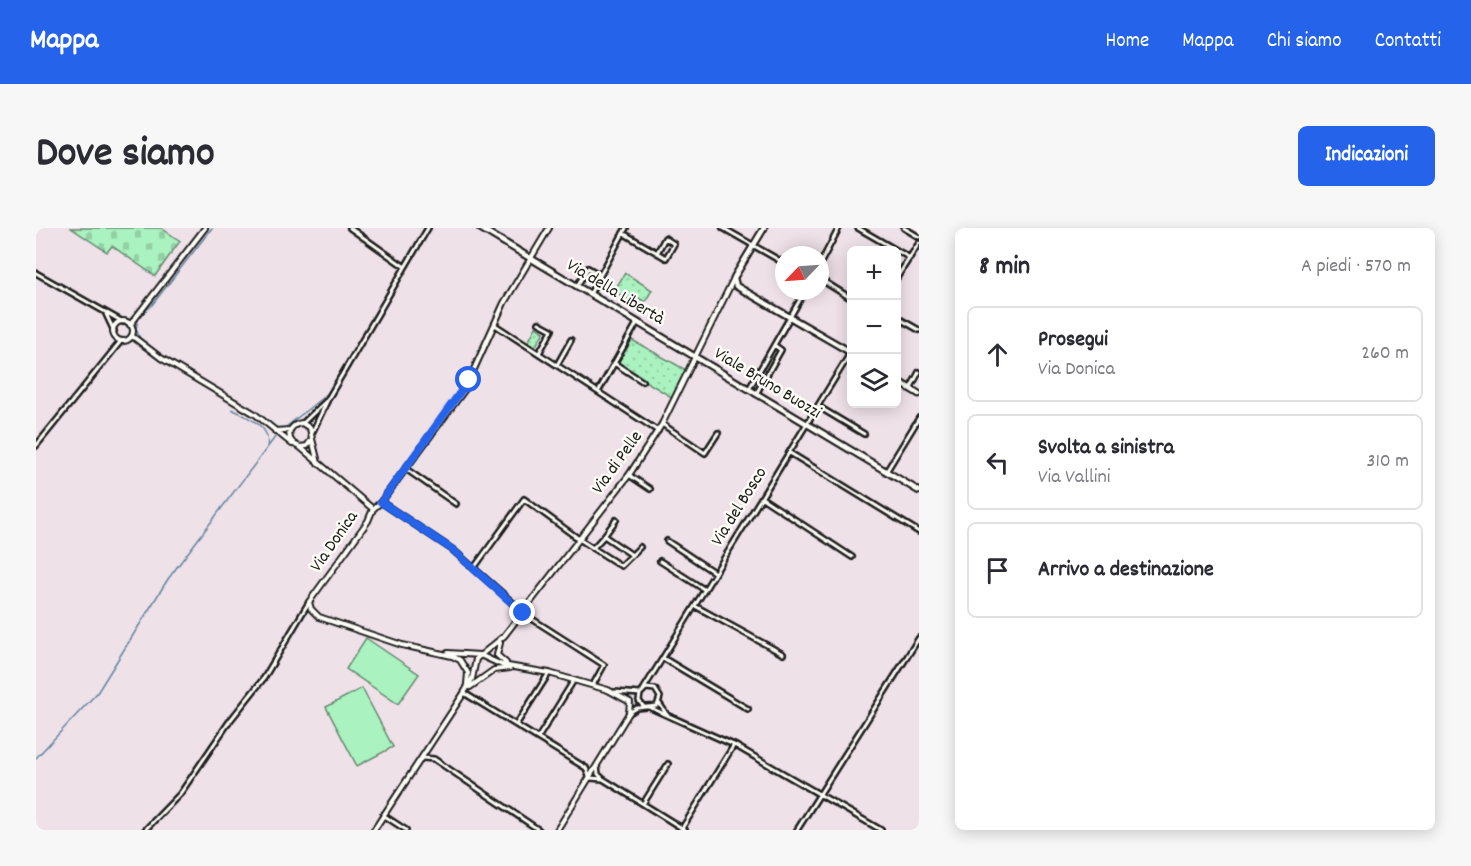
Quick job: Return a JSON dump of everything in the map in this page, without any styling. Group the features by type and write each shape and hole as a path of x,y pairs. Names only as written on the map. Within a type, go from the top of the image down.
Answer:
{"main road":[{"name":"Via della Libertà","path":"480,228 687,352 695,353"},
{"name":"Via di Pelle","path":"734,277 764,228"},
{"path":"734,277 736,286 847,351"},
{"name":"Viale Bruno Buozzi","path":"695,353 919,491"},
{"path":"901,383 919,394"}],"street":[{"path":"206,228 130,325 132,336 161,358 255,414 274,431 300,447 373,509"},
{"path":"350,228 405,267"},
{"path":"300,447 307,446 329,397 428,228"},
{"name":"Via Donica","path":"145,830 180,794 229,722 264,678 309,602 368,521 373,509 381,502 465,389 493,324 529,258 549,228"},
{"path":"590,294 626,228"},
{"path":"723,228 775,258"},
{"path":"829,247 839,228"},
{"path":"858,228 910,258"},
{"path":"904,228 919,237"},
{"path":"623,233 666,258 674,244 665,238 657,252"},
{"path":"901,273 919,243"},
{"path":"577,286 588,268 600,275"},
{"path":"36,273 130,325"},
{"name":"Via di Pelle","path":"480,654 491,649 504,636 629,475 662,424 734,277"},
{"path":"829,284 847,295"},
{"path":"750,387 800,300"},
{"path":"105,313 116,338 121,341 132,336"},
{"path":"901,319 919,330"},
{"path":"114,331 117,324 123,322"},
{"path":"598,392 637,322"},
{"path":"539,323 552,330 539,353"},
{"path":"493,324 658,431"},
{"path":"557,365 571,340"},
{"path":"36,446 121,341"},
{"path":"758,391 781,350 774,345"},
{"name":"Via del Bosco","path":"640,694 850,354"},
{"path":"614,363 642,381"},
{"path":"910,388 919,372"},
{"path":"292,444 289,438 290,430 294,425 303,423 329,397"},
{"path":"819,407 864,434"},
{"path":"886,472 919,418"},
{"path":"303,423 310,428 318,464"},
{"path":"662,424 705,453 718,433"},
{"path":"274,431 290,430"},
{"path":"790,453 919,532"},
{"path":"406,469 456,504"},
{"path":"629,475 650,489"},
{"path":"762,498 852,557"},
{"path":"474,568 524,499 621,566 640,547"},
{"path":"381,502 453,550 523,613 604,665 593,685"},
{"path":"594,548 616,520"},
{"path":"604,537 632,555"},
{"path":"667,541 716,573"},
{"path":"660,561 705,590"},
{"path":"309,602 311,609 319,617 402,645 456,658 465,667 469,677 464,692"},
{"path":"695,606 783,654"},
{"path":"504,636 498,647 498,657 518,668"},
{"path":"797,830 919,638"},
{"path":"441,653 480,654 502,665 549,673 593,685 628,700 631,705 629,713 557,830"},
{"path":"374,830 414,765 464,692 480,654"},
{"path":"663,658 748,709"},
{"path":"464,692 494,670 518,668"},
{"path":"516,725 549,673"},
{"path":"651,677 653,688 659,694 659,702 668,716"},
{"path":"538,738 574,680"},
{"path":"643,690 653,688"},
{"path":"608,690 640,694 639,701 644,707"},
{"path":"464,692 586,768 589,779"},
{"path":"651,708 659,702"},
{"path":"629,713 644,707 651,708 734,745 880,830"},
{"path":"433,738 428,750 434,759 539,830"},
{"path":"597,765 598,774 603,779 683,829 734,745"},
{"path":"414,765 424,757 434,759"},
{"path":"643,804 668,764"},
{"path":"589,779 593,776 603,779"},
{"path":"383,815 406,830"}],"green space":[{"path":"71,228 161,228 180,241 155,276 112,246 107,252"},
{"path":"625,273 652,290 645,302 634,295 630,301 614,291"},
{"path":"536,327 544,332 535,347 528,342"},
{"path":"632,340 686,370 673,398 617,364"},
{"path":"366,638 419,674 398,704 346,669"},
{"path":"362,688 393,747 357,766 326,707"}],"waterway":[{"path":"140,339 136,328 139,317 152,305 212,228"},
{"path":"286,427 328,393 372,319"},
{"path":"150,348 180,367"},
{"path":"232,409 262,428 268,440 267,447"},
{"path":"36,758 97,693 168,579 276,436"}],"route":[{"path":"469,380 465,389 381,502 453,550 523,613"}]}
